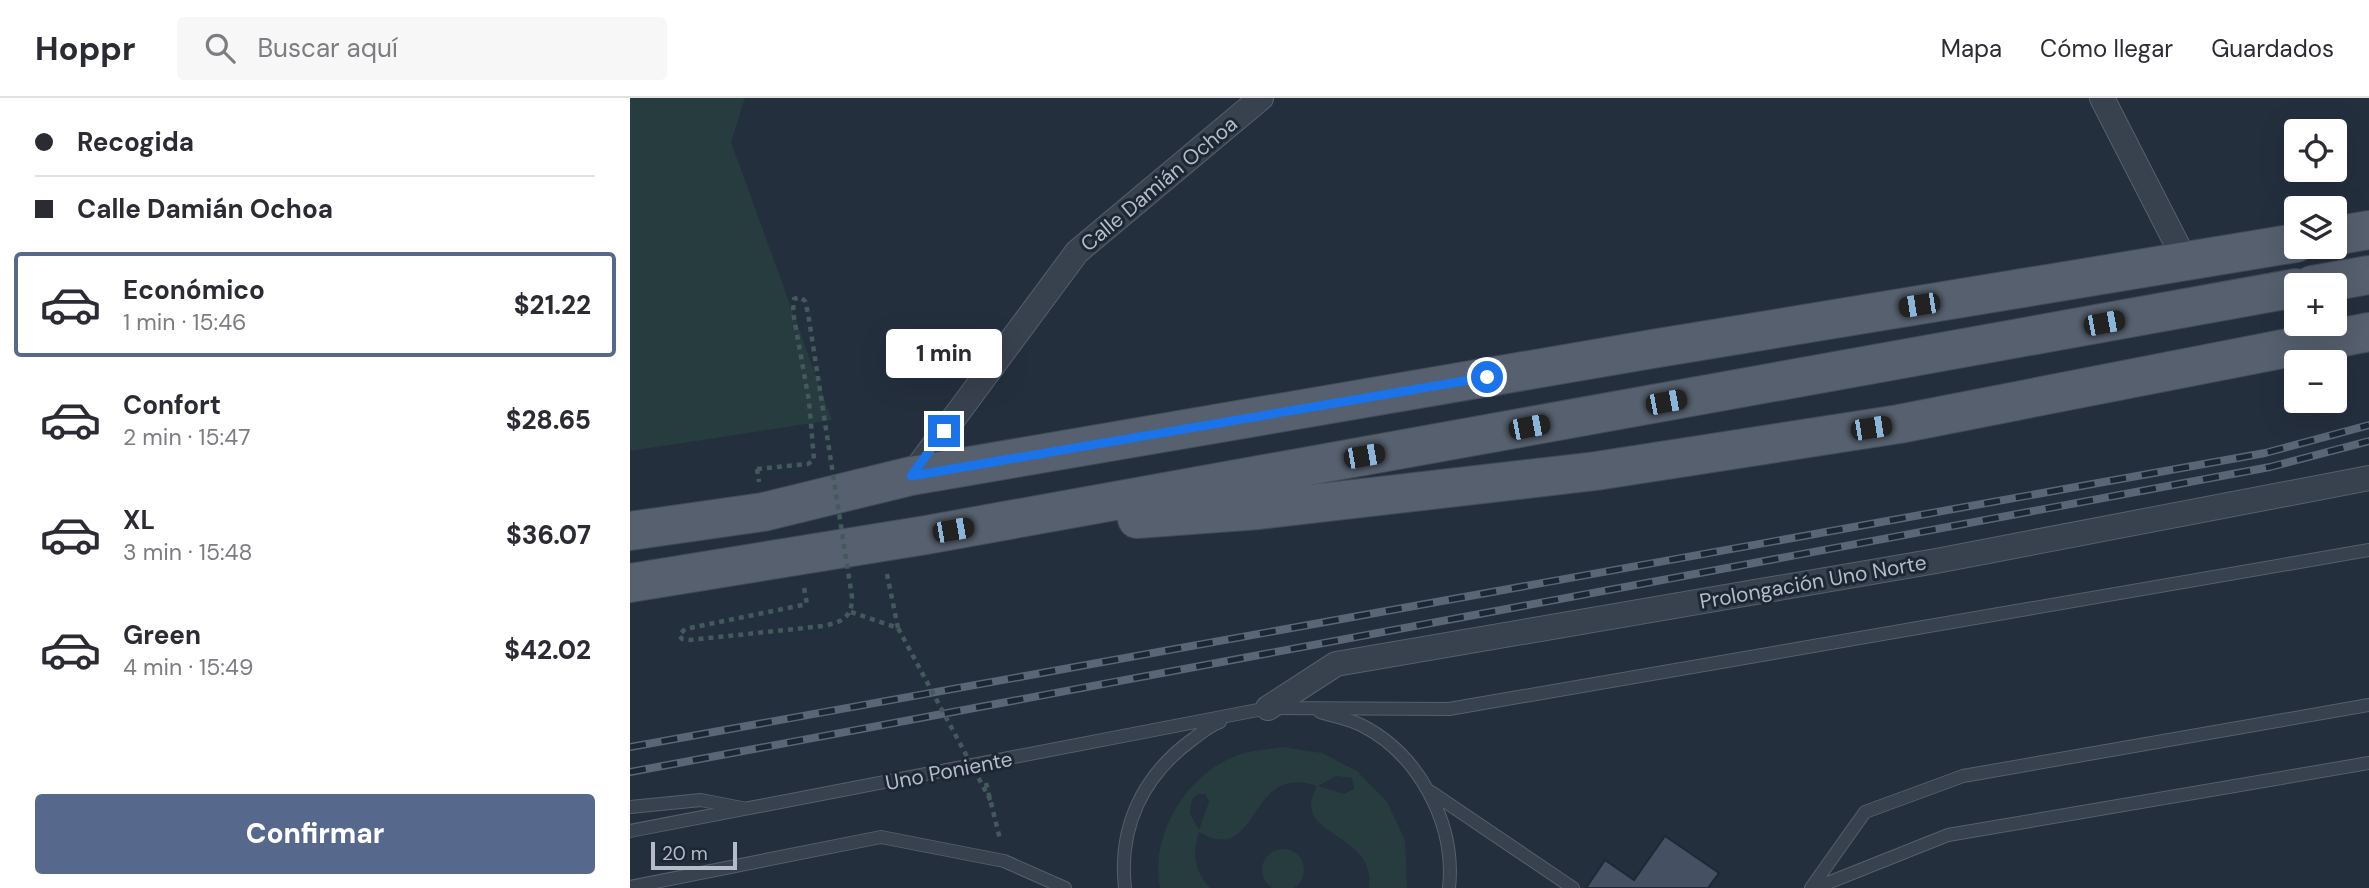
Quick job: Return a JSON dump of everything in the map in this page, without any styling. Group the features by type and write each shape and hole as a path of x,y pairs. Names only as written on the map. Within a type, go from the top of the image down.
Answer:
{"main road":[{"path":"2347,234 2369,230"},
{"path":"630,531 764,512 911,476 1652,348 2284,245"},
{"path":"2347,279 2369,275"},
{"path":"630,583 926,535 2284,290"},
{"path":"926,535 1259,510 1596,471 1899,424 2363,334"},
{"path":"754,563 782,541 873,521 911,476"}],"street":[{"name":"Calle Damián Ochoa","path":"911,476 1077,252 1261,98"},
{"path":"2102,98 2186,262"},
{"name":"Prolongación Uno Norte","path":"1268,708 1336,664 1936,561 2369,478"}],"lane":[{"path":"1268,708 1449,709 2369,550"},
{"path":"1813,888 1865,812 1963,776 2369,705"},
{"name":"Uno Poniente","path":"1125,888 1121,860 1135,805 1167,758 1213,724 1268,708"},
{"name":"Uno Poniente","path":"630,831 1268,708 1316,710 1362,726 1401,754 1430,792 1447,837 1450,887"},
{"path":"1813,888 1948,835 2369,763"},
{"path":"1430,792 1573,888"},
{"path":"630,807 701,800 749,810"},
{"path":"630,887 881,837 1004,860 1065,888"}],"path":[{"path":"757,469 808,464 814,460 809,401 793,312 794,299 800,297 805,301 808,313 852,597 850,612 841,622 823,626 690,640 682,639 679,635 685,629 807,604"},
{"path":"880,542 898,628 993,805"},
{"path":"850,612 898,628"},
{"path":"980,765 993,805 1004,860"}],"green space":[{"path":"630,98 745,98 731,142 832,420 630,451"},
{"path":"1282,747 1322,753 1357,771 1387,802 1405,840 1407,888 1369,888 1368,869 1360,855 1314,816 1311,803 1317,786 1294,782 1277,788 1265,799 1245,827 1234,836 1219,839 1199,832 1196,861 1210,888 1160,888 1158,867 1161,845 1178,805 1191,788 1225,761 1245,753","holes":["1336,776 1352,778 1354,789 1344,794 1318,786","1198,794 1205,794 1209,802 1199,830 1190,813 1192,799"]},
{"path":"1275,850 1291,850 1303,862 1303,878 1292,889 1274,889 1263,878 1263,862"}],"building":[{"path":"1665,836 1719,873 1708,888 1586,888 1605,860 1634,880"}],"railway":[{"path":"630,747 2265,453 2369,425"},
{"path":"630,772 2270,467 2369,441"}],"route":[{"path":"944,431 911,476 1487,377"}]}
